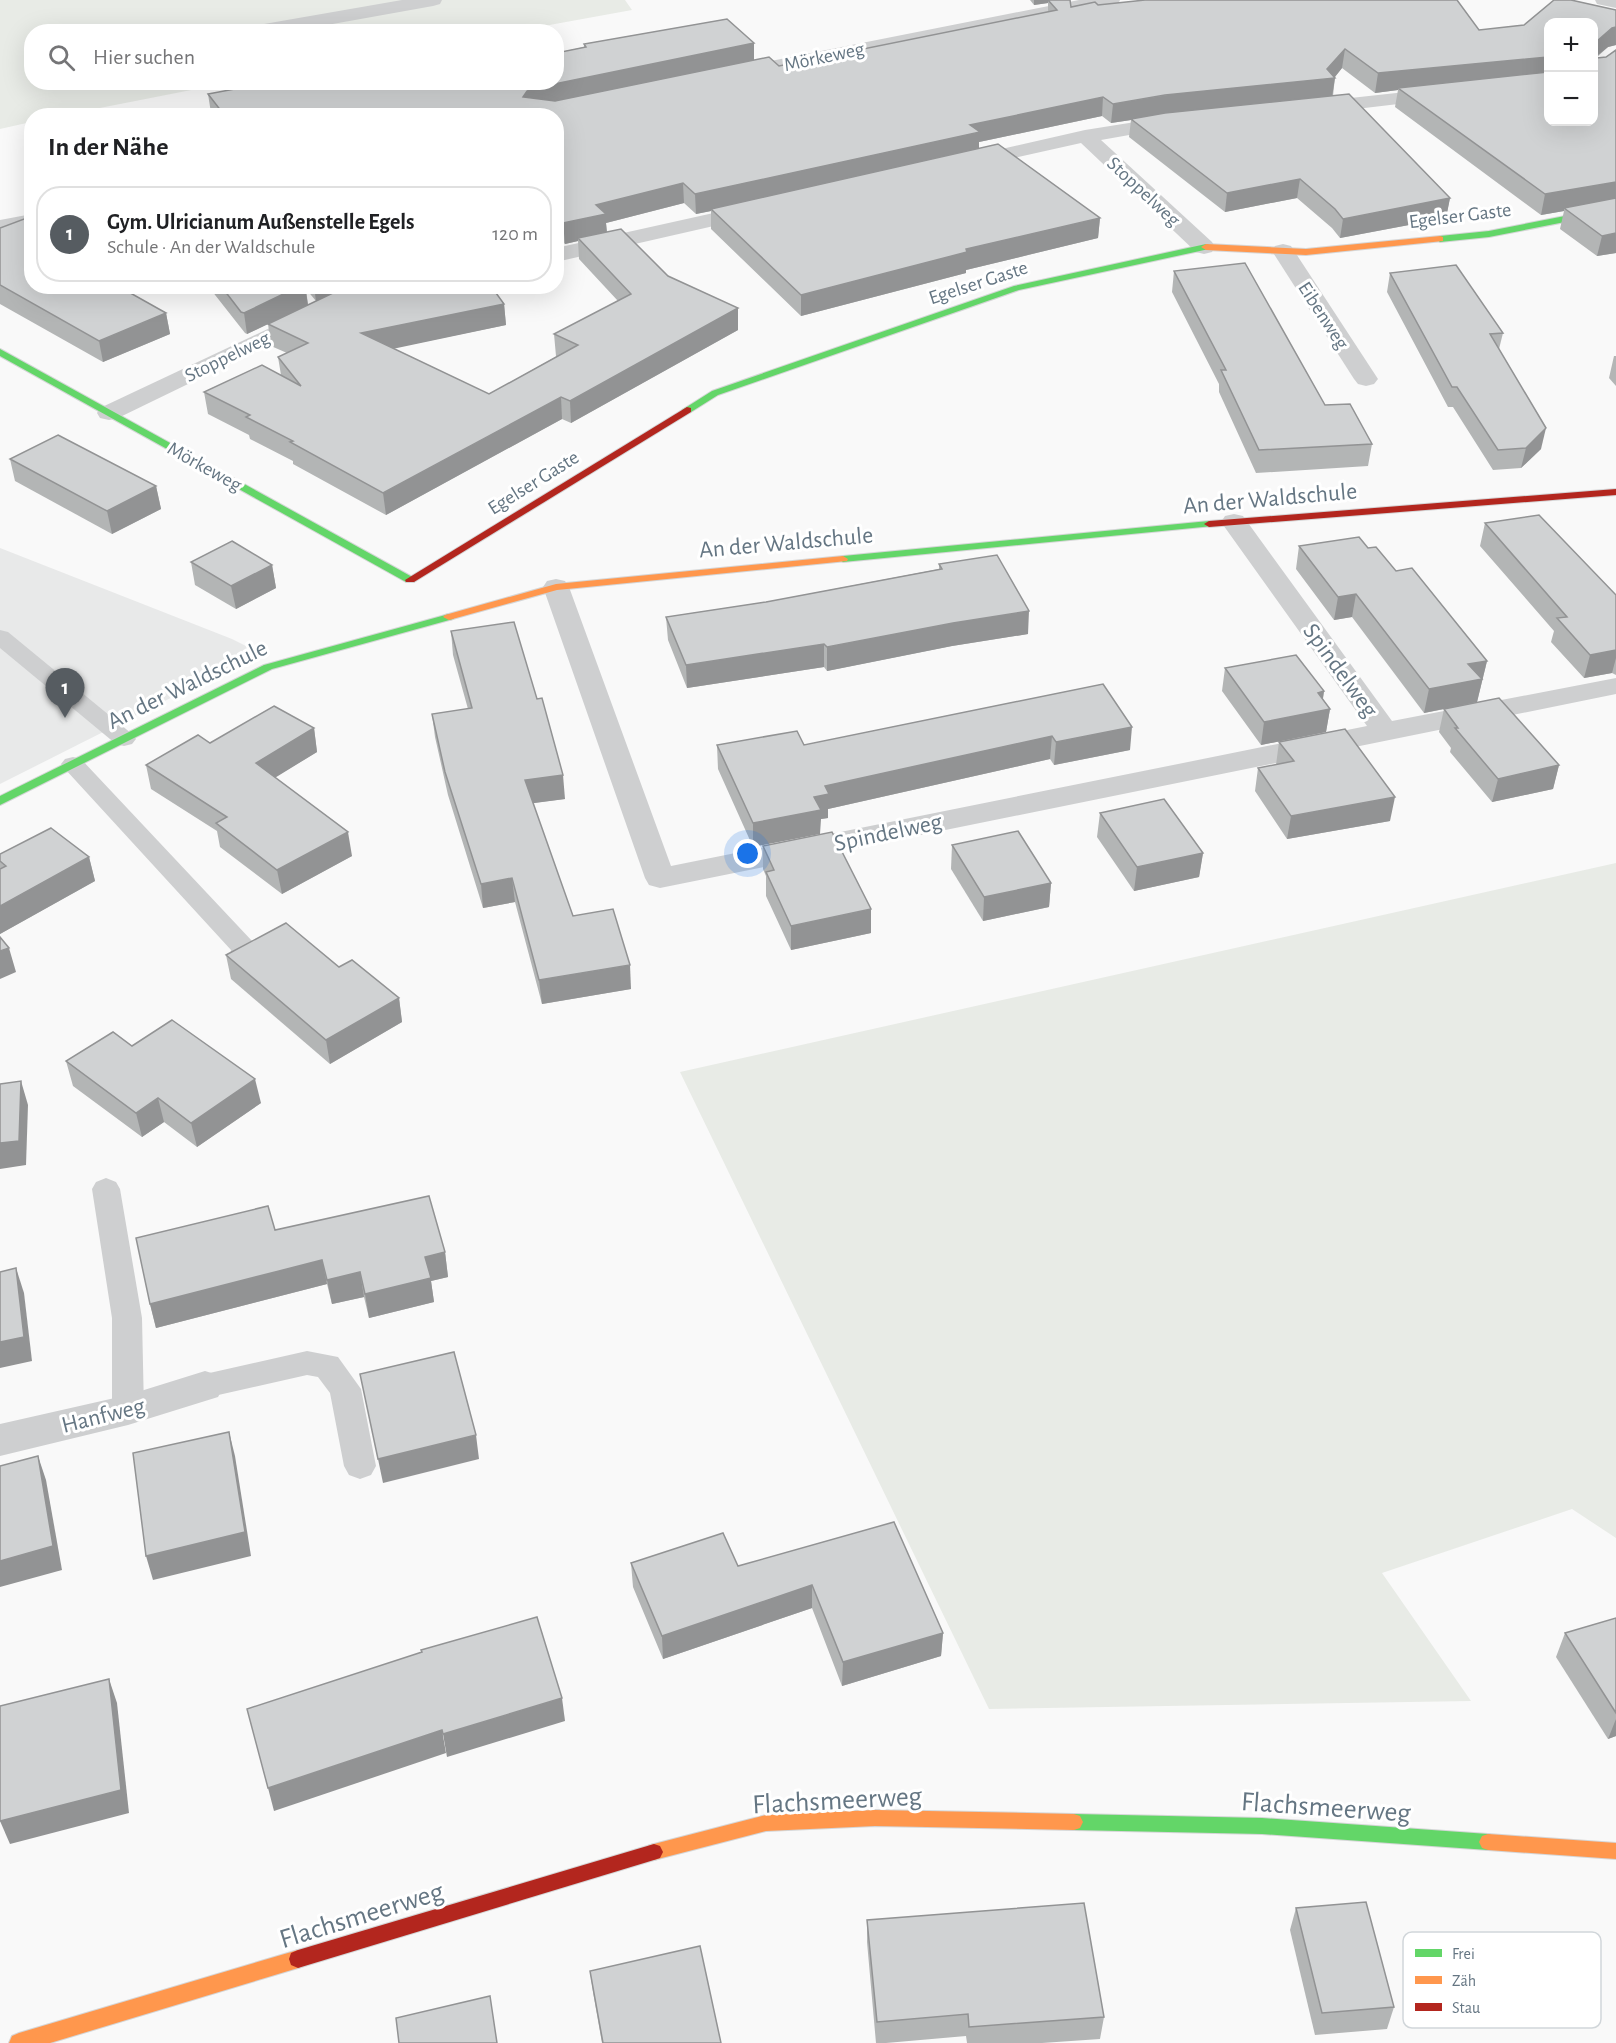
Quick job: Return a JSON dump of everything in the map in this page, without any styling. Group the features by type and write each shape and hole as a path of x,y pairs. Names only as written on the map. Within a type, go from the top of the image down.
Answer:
{"street":[{"path":"298,24 433,0"},
{"path":"998,0 1016,16"},
{"name":"Mörkeweg","path":"711,80 1016,16 1111,0"},
{"path":"1604,0 1616,2"},
{"path":"1291,110 1467,92"},
{"name":"Stoppelweg","path":"947,167 1085,136 1198,120"},
{"name":"Stoppelweg","path":"1085,136 1204,247"},
{"path":"564,253 775,206"},
{"name":"Egelser Gaste","path":"411,580 715,393 1017,288 1204,247 1306,252 1489,234 1616,209"},
{"path":"0,227 24,222"},
{"name":"Eibenweg","path":"1283,252 1366,380"},
{"name":"Stoppelweg","path":"109,413 332,305"},
{"name":"Mörkeweg","path":"0,352 411,580"},
{"name":"An der Waldschule","path":"0,801 268,667 556,587 1234,522 1616,492"},
{"name":"Spindelweg","path":"1234,522 1385,731"},
{"name":"Spindelweg","path":"556,587 660,878 1616,686"},
{"name":"Hanfweg","path":"0,1440 128,1410 205,1386"},
{"name":"Flachsmeerweg","path":"19,2043 674,1846 766,1823 875,1818 1262,1826 1616,1851"}],"lane":[{"path":"0,637 124,739"},
{"path":"73,764 244,948 242,961"},
{"path":"106,1189 128,1318 128,1410"},
{"path":"205,1386 307,1363 327,1366 345,1389 360,1467"}],"shaded area":[{"path":"0,0 625,0 632,10 555,24 24,24 24,90 191,90 100,108 24,108 24,124 0,129"},
{"path":"0,548 232,639 260,653 0,784"},
{"path":"1616,863 1616,1538 1572,1509 1382,1573 1471,1701 989,1709 680,1072"}],"building":[{"path":"1048,0 1070,0 1071,7 1095,2 1098,5 1145,0 1457,0 1479,30 1524,25 1554,0 1571,0 1616,10 1616,27 1598,40 1598,18 1544,18 1544,57 1378,73 1345,49 1327,69 1335,78 1165,95 1113,104 1103,97 970,125 980,132 695,194 683,183 596,205 606,214 564,223 564,108 219,108 208,94 229,90 530,90 523,97 555,101 769,57 779,66 1057,10"},
{"path":"727,19 754,43 564,82 564,51 586,47 584,44"},
{"path":"1616,50 1616,182 1545,194 1398,88 1544,72 1544,126 1598,126 1598,58 1606,57"},
{"path":"1349,94 1450,198 1343,219 1335,209 1300,179 1227,193 1131,119 1165,113"},
{"path":"998,144 1100,218 966,249 967,252 801,295 711,209"},
{"path":"1616,198 1616,233 1602,236 1564,208"},
{"path":"24,219 24,294 132,294 166,313 99,341 0,285 0,228"},
{"path":"621,229 668,276 738,308 570,401 561,397 383,493 290,442 293,441 246,417 250,415 204,392 262,365 301,386 278,357 308,343 268,324 331,294 497,294 504,304 361,333 489,394 578,345 554,334 631,294 578,238"},
{"path":"1245,263 1325,405 1350,404 1372,444 1259,450 1221,370 1226,370 1174,271"},
{"path":"1456,265 1503,333 1490,334 1546,428 1526,448 1498,450 1457,387 1452,387 1390,273"},
{"path":"227,294 283,294 244,313"},
{"path":"58,435 156,486 107,511 10,459"},
{"path":"1539,515 1616,595 1616,650 1590,655 1557,618 1567,617 1485,523"},
{"path":"1359,537 1368,548 1376,547 1396,571 1412,568 1487,661 1468,664 1482,679 1429,689 1356,594 1338,597 1299,546"},
{"path":"232,541 272,565 231,586 191,562"},
{"path":"997,555 1029,611 827,647 824,644 686,665 666,617 766,602 942,569 939,564"},
{"path":"514,622 537,699 542,698 563,775 525,780 573,916 613,909 630,965 539,980 512,878 481,884 445,772 432,714 472,708 451,631"},
{"path":"1296,655 1324,691 1318,693 1330,709 1264,722 1225,668"},
{"path":"1103,684 1132,727 1056,742 1052,736 825,786 829,794 814,797 821,810 753,823 717,745 797,731 804,745"},
{"path":"1499,698 1559,765 1498,779 1455,728 1458,728 1444,709"},
{"path":"274,706 314,728 256,763 348,832 277,870 216,823 227,817 146,765 198,735 210,743"},
{"path":"1345,729 1395,797 1291,816 1258,768 1294,761 1279,742"},
{"path":"1164,799 1203,853 1137,867 1100,813"},
{"path":"51,828 89,857 0,906 0,869 6,866 0,861 0,854"},
{"path":"1018,831 1051,883 984,897 952,845"},
{"path":"832,832 871,909 791,926 766,872 774,870 763,846"},
{"path":"286,923 339,967 352,960 399,998 326,1040 226,955"},
{"path":"0,937 9,948 0,951"},
{"path":"172,1020 255,1079 191,1123 158,1098 136,1113 66,1061 113,1032 132,1046"},
{"path":"21,1081 19,1141 0,1143 0,1084"},
{"path":"429,1196 445,1252 425,1257 431,1278 365,1294 360,1272 327,1280 322,1260 150,1304 136,1238 268,1206 275,1230"},
{"path":"16,1268 24,1337 0,1342 0,1272"},
{"path":"454,1352 476,1435 378,1459 360,1374"},
{"path":"229,1432 245,1532 146,1556 133,1453"},
{"path":"38,1456 53,1546 0,1561 0,1466"},
{"path":"894,1522 943,1633 843,1662 812,1585 662,1636 631,1563 723,1533 738,1566"},
{"path":"537,1617 562,1698 443,1734 442,1730 268,1788 247,1709 422,1652 421,1650"},
{"path":"1616,1618 1616,1713 1565,1633"},
{"path":"109,1679 121,1790 0,1821 0,1706"},
{"path":"1366,1902 1394,2007 1322,2013 1296,1908"},
{"path":"1084,1903 1104,2017 969,2027 968,2014 877,2022 867,1920"},
{"path":"700,1946 721,2043 603,2043 590,1971"},
{"path":"490,1996 497,2043 399,2043 396,2018"}],"traffic: fast":[{"path":"1440,239 1489,234 1616,209"},
{"path":"687,410 715,393 1017,288 1206,247"},
{"path":"0,352 410,580"},
{"path":"843,559 1209,524"},
{"path":"0,801 268,667 449,617"},
{"path":"1074,1822 1262,1826 1488,1842"}],"traffic: slow":[{"path":"1206,247 1306,252 1440,239"},
{"path":"449,617 556,587 843,559"},
{"path":"654,1852 766,1823 875,1818 1074,1822"},
{"path":"1488,1842 1616,1851"},
{"path":"19,2043 298,1959"}],"traffic: jam":[{"path":"410,580 687,410"},
{"path":"1209,524 1616,492"},
{"path":"298,1959 654,1852"}],"place":[{"name":"Gym. Ulricianum Außenstelle Egels","path":"65,718"}]}
